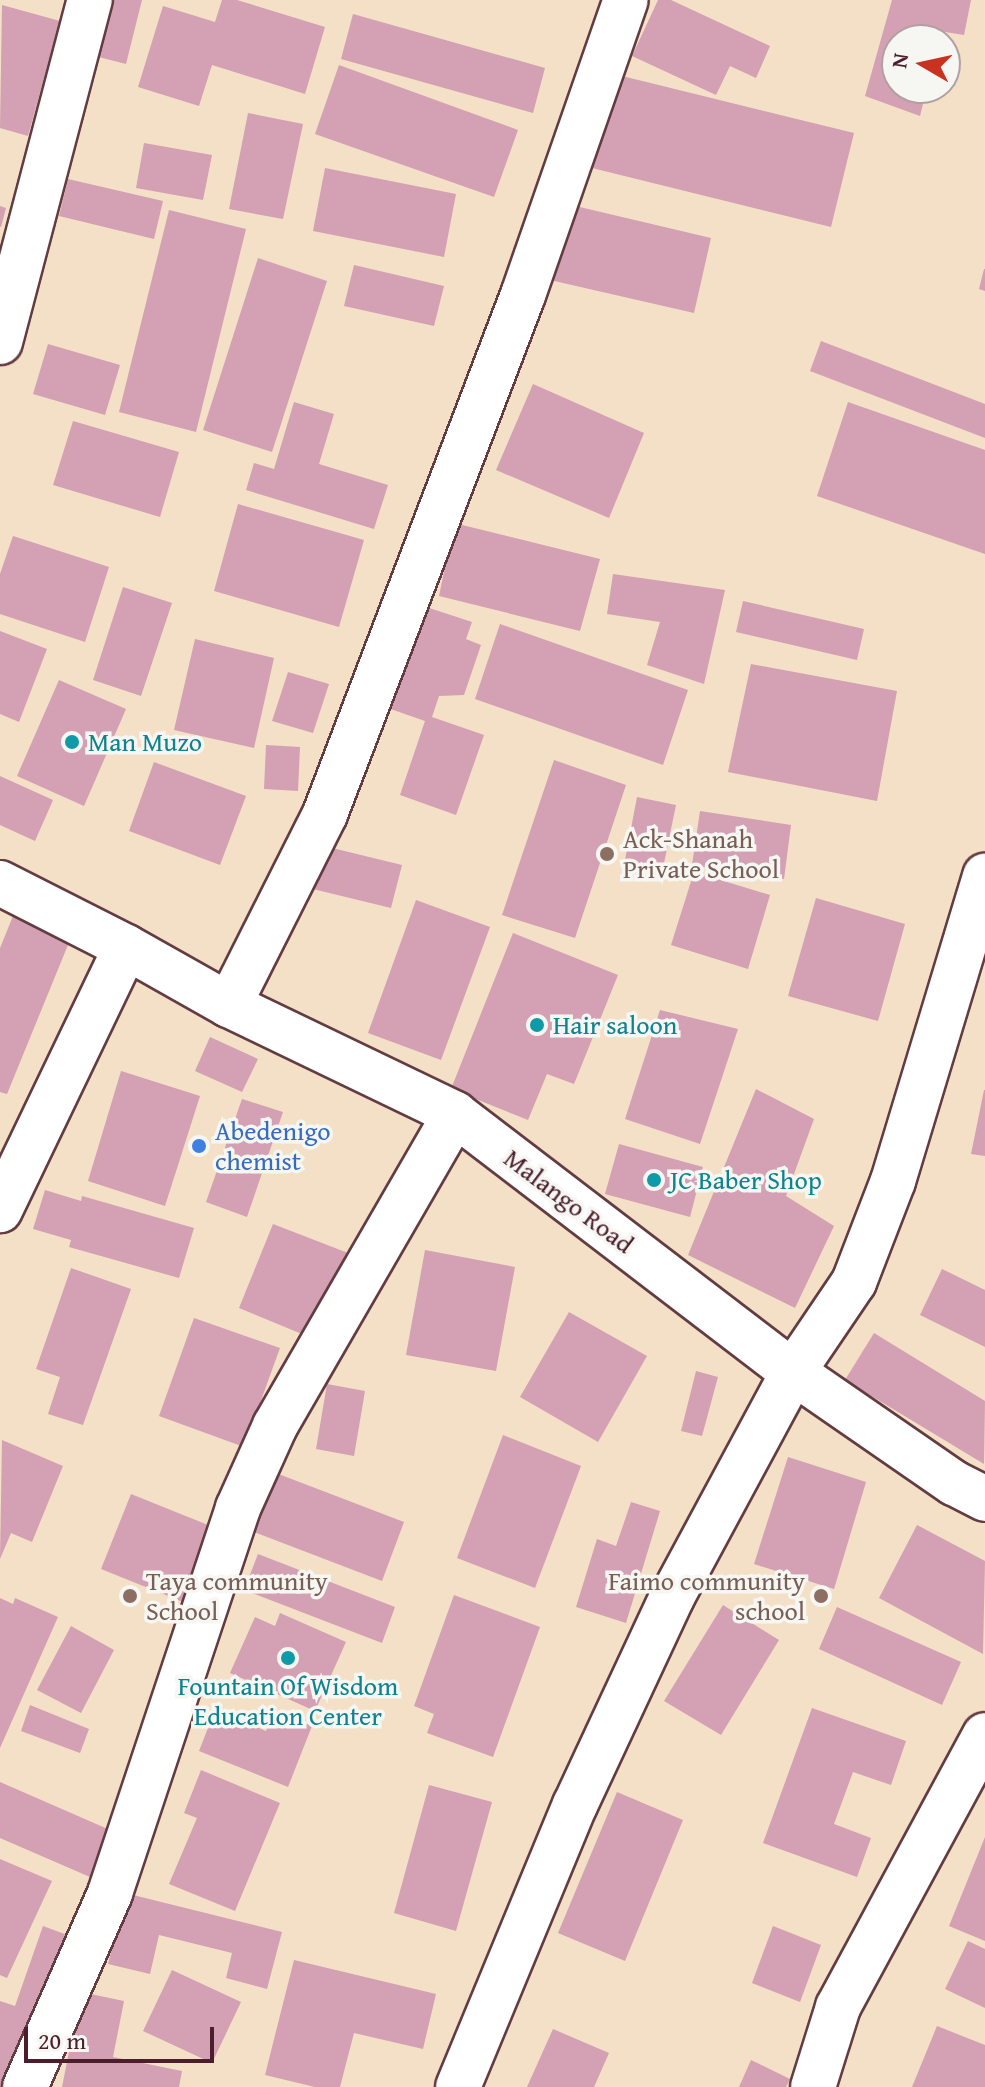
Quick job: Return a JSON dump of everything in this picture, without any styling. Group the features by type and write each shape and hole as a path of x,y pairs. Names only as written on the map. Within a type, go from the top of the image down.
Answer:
{"street":[{"path":"0,342 90,0"},
{"path":"229,1005 325,814 523,295 626,0"},
{"name":"Malango Road","path":"0,883 126,947 229,1005 455,1114 793,1372 954,1483 985,1499"},
{"path":"458,2087 575,1805 672,1597 793,1372 854,1282 893,1181 983,888"},
{"path":"0,1210 126,947"},
{"path":"25,2087 110,1893 238,1508 275,1426 455,1114"},
{"path":"813,2087 838,2007 985,1735"}],"building":[{"path":"105,0 142,0 126,64 91,55"},
{"path":"222,0 237,0 325,27 305,94 212,65 199,106 138,87 163,6 215,22"},
{"path":"658,0 671,0 770,46 756,78 730,66 716,95 632,56"},
{"path":"892,0 971,0 964,35 961,35 961,24 885,24"},
{"path":"2,5 60,21 28,136 0,128"},
{"path":"353,14 545,68 533,113 341,59"},
{"path":"881,39 881,102 865,96"},
{"path":"339,65 518,130 494,197 315,134"},
{"path":"614,74 854,133 831,227 592,168"},
{"path":"887,104 923,104 920,116"},
{"path":"248,113 303,124 283,219 229,209"},
{"path":"144,143 212,155 203,200 136,188"},
{"path":"325,168 456,194 444,257 313,231"},
{"path":"68,179 163,201 154,239 59,216"},
{"path":"567,204 711,238 694,313 550,280"},
{"path":"0,206 6,208 1,227 0,227"},
{"path":"169,210 246,229 196,432 119,412"},
{"path":"258,258 327,281 272,452 203,430"},
{"path":"354,265 444,286 434,326 344,306"},
{"path":"985,269 985,291 979,289"},
{"path":"821,341 985,404 985,438 810,371"},
{"path":"48,344 120,365 105,415 33,394"},
{"path":"533,384 644,433 609,518 496,470"},
{"path":"294,402 334,414 319,464 388,485 374,529 246,490 254,463 274,469"},
{"path":"848,402 985,450 985,554 817,496"},
{"path":"73,421 179,452 160,517 53,485"},
{"path":"238,504 364,540 339,627 214,591"},
{"path":"454,523 600,559 580,631 439,596"},
{"path":"13,536 109,567 85,642 0,614 0,574"},
{"path":"613,574 725,590 704,684 647,665 660,622 607,614"},
{"path":"123,587 172,603 141,696 93,680"},
{"path":"743,601 864,629 857,660 736,632"},
{"path":"417,604 472,622 466,639 481,645 464,695 439,696 432,717 484,735 456,815 400,795 425,721 382,706"},
{"path":"500,624 688,690 663,765 475,699"},
{"path":"0,631 47,649 19,722 0,714"},
{"path":"195,639 274,658 254,748 174,730"},
{"path":"751,664 897,691 877,801 728,772"},
{"path":"288,672 329,684 313,733 272,721"},
{"name":"Man Muzo","path":"59,680 126,709 84,806 17,776"},
{"path":"266,745 300,747 298,791 264,789"},
{"path":"554,760 626,785 575,938 502,915"},
{"path":"154,762 246,796 220,865 129,831"},
{"path":"0,776 53,800 35,841 0,825"},
{"path":"637,797 676,805 663,868 625,860"},
{"path":"700,811 791,825 784,879 692,865"},
{"path":"324,846 402,865 391,908 313,889"},
{"path":"694,872 770,895 748,969 671,945"},
{"path":"816,898 905,924 878,1021 788,996"},
{"path":"416,900 490,927 441,1060 368,1033"},
{"path":"13,916 70,940 7,1094 0,1092 0,948"},
{"name":"Hair saloon","path":"513,933 618,975 574,1084 547,1074 528,1120 451,1089"},
{"path":"660,1010 738,1029 700,1144 625,1119"},
{"path":"210,1037 258,1059 242,1092 195,1071"},
{"path":"121,1071 200,1096 165,1206 88,1181"},
{"path":"756,1089 814,1119 786,1196 834,1226 795,1308 688,1255"},
{"path":"985,1090 985,1156 971,1154"},
{"path":"242,1099 283,1112 247,1217 206,1202"},
{"name":"JC Baber Shop","path":"619,1144 703,1167 690,1217 605,1194"},
{"path":"45,1190 81,1201 82,1196 194,1228 179,1278 69,1247 71,1240 33,1229"},
{"path":"273,1224 348,1253 314,1339 239,1308"},
{"path":"425,1250 515,1267 496,1371 406,1355"},
{"path":"71,1268 131,1289 83,1425 48,1414 60,1377 36,1369"},
{"path":"942,1269 985,1290 985,1347 920,1315"},
{"path":"569,1312 647,1356 598,1442 520,1397"},
{"path":"194,1318 280,1348 244,1447 159,1416"},
{"path":"874,1333 985,1401 984,1464 845,1380"},
{"path":"696,1371 718,1377 702,1436 681,1431"},
{"path":"327,1384 365,1391 354,1456 316,1449"},
{"path":"503,1435 581,1466 535,1588 457,1558"},
{"path":"2,1440 63,1466 32,1542 11,1533 0,1559"},
{"path":"788,1457 866,1482 834,1589 754,1564"},
{"path":"268,1470 404,1522 382,1581 246,1529"},
{"path":"131,1494 213,1527 183,1602 101,1569"},
{"path":"631,1502 660,1511 626,1623 576,1607 597,1539 616,1546"},
{"path":"917,1525 985,1561 983,1654 879,1598"},
{"path":"258,1554 395,1607 382,1643 244,1590"},
{"path":"454,1595 540,1627 493,1757 427,1733 434,1714 414,1706"},
{"path":"0,1598 13,1604 15,1598 58,1617 0,1748"},
{"path":"723,1605 779,1640 721,1735 664,1701"},
{"path":"837,1607 961,1662 942,1705 819,1649"},
{"name":"Fountain Of Wisdom Education Center","path":"280,1613 346,1642 315,1711 230,1673 255,1617 275,1626"},
{"path":"71,1626 114,1650 81,1713 37,1690"},
{"path":"30,1705 89,1729 80,1753 21,1731"},
{"path":"812,1708 906,1741 891,1785 853,1772 834,1824 871,1838 857,1877 763,1843"},
{"path":"215,1710 266,1731 274,1711 312,1726 288,1787 199,1751"},
{"path":"201,1770 280,1803 235,1911 169,1884 197,1818 184,1813"},
{"path":"0,1782 110,1830 90,1877 0,1838"},
{"path":"429,1785 492,1802 456,1931 394,1913"},
{"path":"617,1792 683,1820 625,1961 558,1933"},
{"path":"985,1837 985,1941 949,1926"},
{"path":"0,1859 52,1881 7,1978 0,1975"},
{"path":"125,1893 282,1932 267,1989 226,1978 232,1953 159,1935 150,1974 108,1964"},
{"path":"43,1926 70,1936 17,2087 0,2087 0,2001 15,2006"},
{"path":"773,1926 821,1945 800,2002 752,1983"},
{"path":"968,1941 985,1949 985,2008 945,1989"},
{"path":"294,1960 436,1994 423,2049 354,2033 340,2087 315,2087 265,2075"},
{"path":"172,1970 241,2002 212,2063 143,2031"},
{"path":"81,1992 124,2001 113,2057 182,2071 179,2087 62,2087"},
{"path":"937,2026 985,2045 985,2087 912,2087"},
{"path":"553,2029 609,2053 594,2087 527,2087"},
{"path":"751,2060 790,2079 786,2087 739,2087"}],"place":[{"name":"Man Muzo","path":"72,742"},
{"name":"Ack-Shanah Private School","path":"607,854"},
{"name":"Hair saloon","path":"537,1025"},
{"name":"Abedenigo chemist","path":"199,1146"},
{"name":"JC Baber Shop","path":"654,1180"},
{"name":"Taya community School","path":"130,1596"},
{"name":"Faimo community school","path":"821,1596"},
{"name":"Fountain Of Wisdom Education Center","path":"288,1658"}]}
